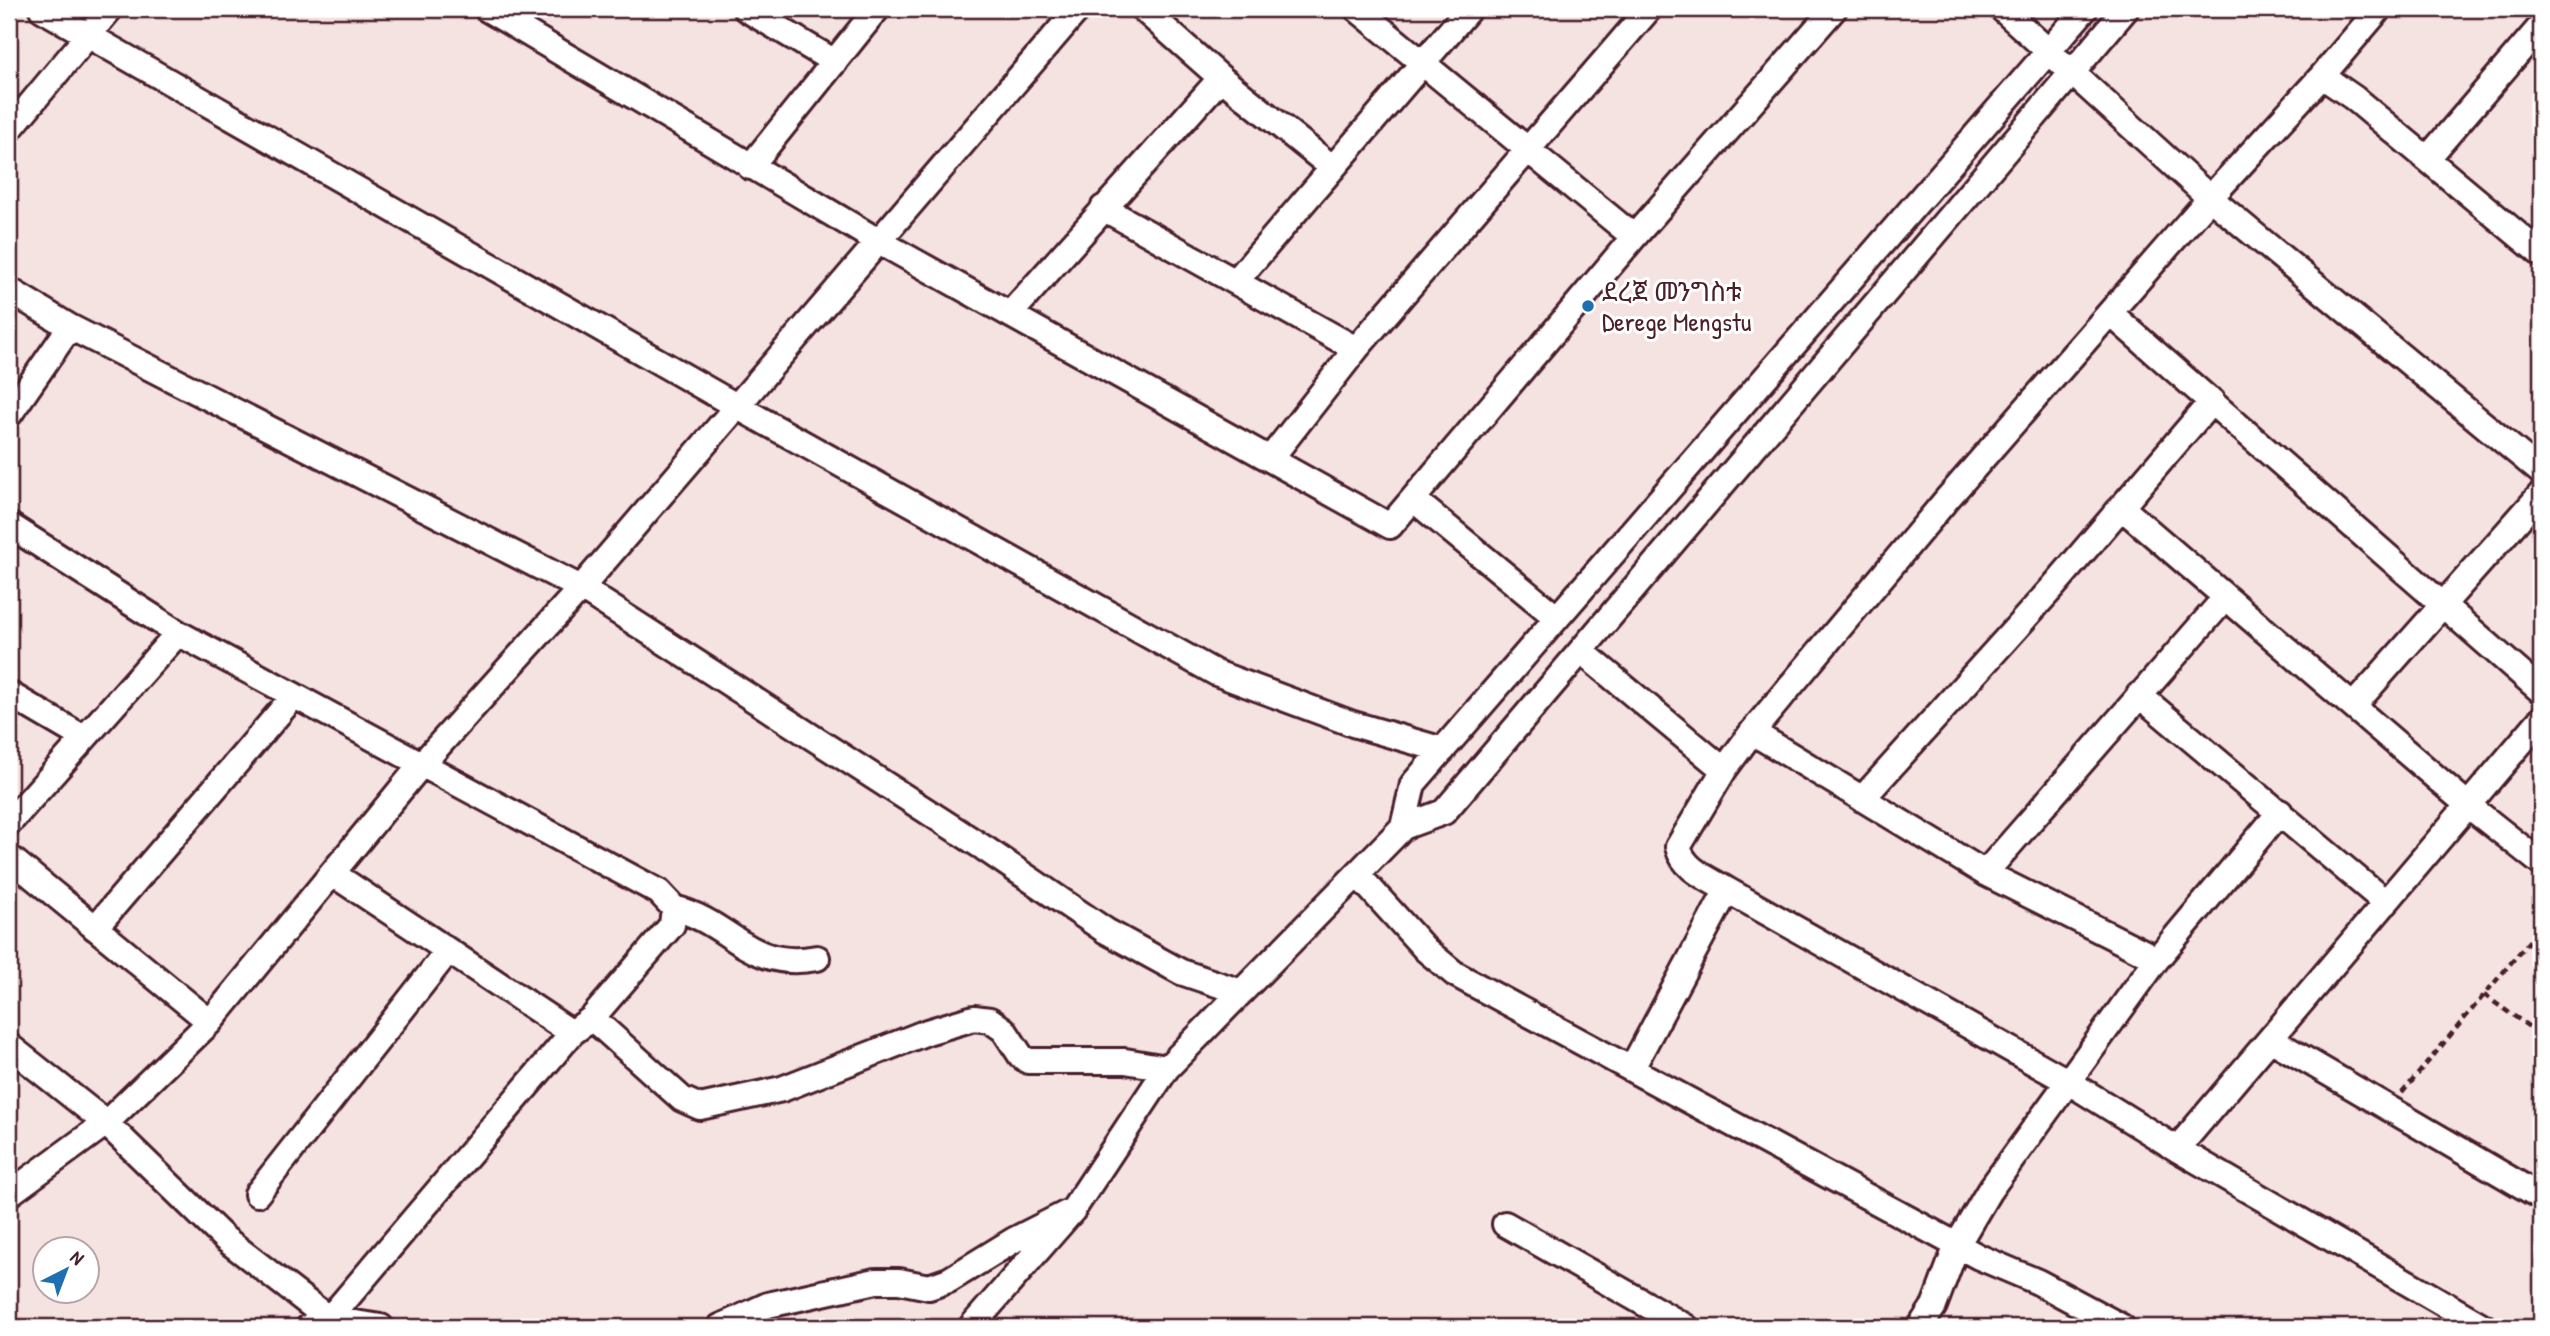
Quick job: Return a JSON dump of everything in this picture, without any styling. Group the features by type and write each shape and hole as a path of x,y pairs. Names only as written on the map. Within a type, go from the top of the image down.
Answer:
{"street":[{"path":"42,9 738,407 1216,673 1353,724 1443,750"},
{"path":"9,130 110,9"},
{"path":"487,9 515,15 750,167 1390,526 1634,237 1835,9"},
{"path":"746,9 835,62"},
{"path":"750,167 877,9"},
{"path":"9,1194 106,1123 209,1022 421,765 738,407 1078,9"},
{"path":"1143,9 1221,78 1333,168"},
{"path":"1357,9 1634,237"},
{"path":"1237,280 1469,9"},
{"path":"1270,458 1356,349 1649,9"},
{"path":"2002,9 2210,198 2541,472"},
{"path":"1403,827 1413,784 2085,9"},
{"path":"979,1325 1073,1210 1167,1068 1403,827 1444,812 2126,9"},
{"path":"2379,9 1947,499 1752,732 1724,770 1678,847 1681,858 1692,869 1727,890 2067,1081 2177,1149 2484,1327"},
{"path":"2427,159 2541,26"},
{"path":"2322,76 2540,250"},
{"path":"1010,314 1221,78"},
{"path":"1103,208 1237,280 1356,349"},
{"path":"9,290 70,327 580,588 984,848 1106,931 1181,972 1241,992"},
{"path":"2110,313 2541,691"},
{"path":"9,415 70,327"},
{"path":"1862,799 2121,508 2212,401"},
{"path":"2354,705 2541,495"},
{"path":"1413,499 1557,618"},
{"path":"2121,508 2469,806 2541,863"},
{"path":"9,525 178,633 659,892 674,908 713,923 751,952 792,963 817,958"},
{"path":"1985,873 2226,597"},
{"path":"9,823 178,633"},
{"path":"1581,651 1724,770"},
{"path":"9,694 84,738"},
{"path":"2139,695 2386,903"},
{"path":"95,928 293,697"},
{"path":"2177,1149 2541,719"},
{"path":"1752,732 1985,873 2157,959"},
{"path":"1920,1327 1934,1306 1957,1245 1989,1191 2157,959 2280,811"},
{"path":"9,857 209,1022"},
{"path":"333,874 572,1033"},
{"path":"1357,874 1426,950 1455,974 1957,1245 2038,1282 2122,1327"},
{"path":"1632,1069 1727,890"},
{"path":"319,1323 572,1033 592,1018 672,925 674,908"},
{"path":"257,1194 448,951"},
{"path":"592,1018 682,1099 700,1107 782,1089 927,1032 974,1018 990,1020 1004,1030 1021,1056 1028,1061 1125,1060 1167,1068"},
{"path":"2270,1039 2541,1197"},
{"path":"9,1046 106,1123 224,1238 319,1323 381,1327"},
{"path":"720,1327 768,1306 876,1281 899,1280 929,1287 949,1280 1014,1240 1073,1210"},
{"path":"1505,1224 1686,1327"}],"path":[{"path":"2390,1107 2541,927"},
{"path":"2484,995 2541,1035"}],"place":[{"name":"ደረጀ መንግስቱ Derege Mengstu","path":"1588,306"}]}
